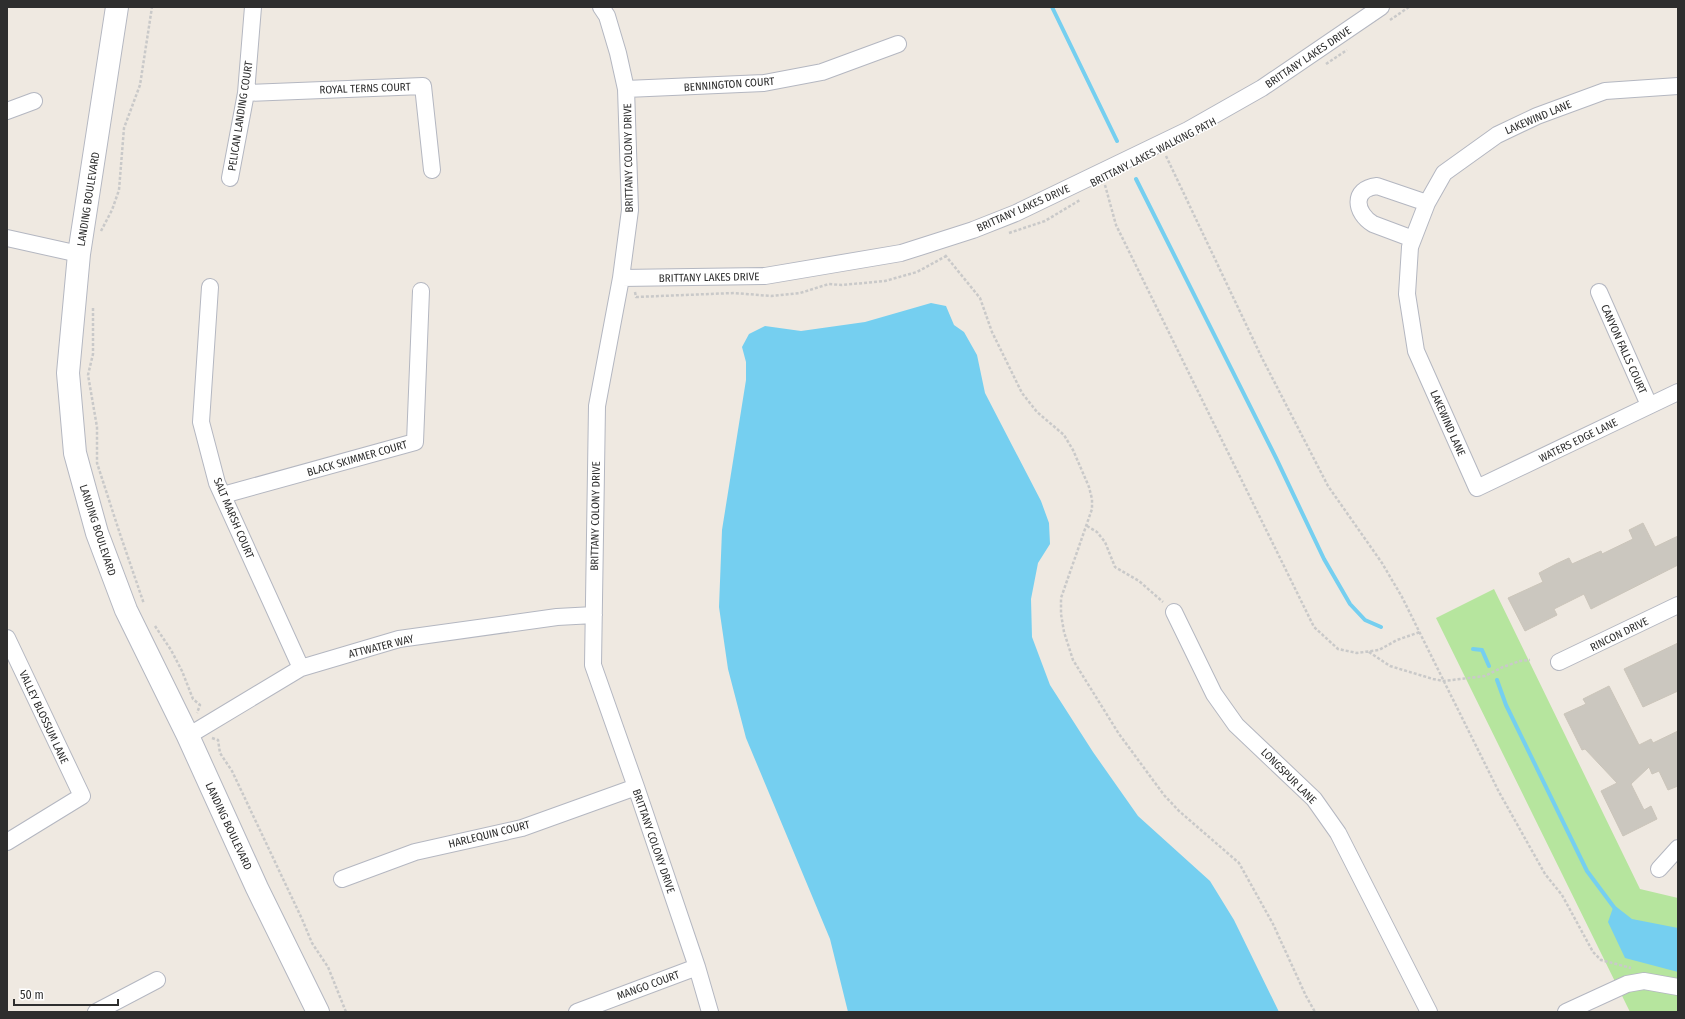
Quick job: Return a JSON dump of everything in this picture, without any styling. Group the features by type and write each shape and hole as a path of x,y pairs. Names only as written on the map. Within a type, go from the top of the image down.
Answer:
{"street":[{"name":"LANDING BOULEVARD","path":"117,7 79,254 68,373 75,453 97,533 126,610 196,731 258,888 318,1012"},
{"name":"PELICAN LANDING COURT","path":"230,178 246,92 253,7"},
{"name":"BRITTANY COLONY DRIVE","path":"601,7 607,16 618,52 626,89 630,210 628,278 597,406 593,665 697,967 710,1012"},
{"name":"BRITTANY LAKES DRIVE","path":"628,278 765,276 901,252 973,230 1016,213 1188,130 1262,88 1381,7"},
{"name":"BENNINGTON COURT","path":"626,89 764,83 822,72 898,44"},
{"name":"ROYAL TERNS COURT","path":"246,92 423,86 432,170"},
{"name":"LAKEWIND LANE","path":"1478,488 1416,351 1407,294 1410,247 1427,203 1444,173 1497,135 1510,128 1537,116 1605,91 1678,86"},
{"path":"7,111 34,101"},
{"path":"1413,239 1368,221 1360,213 1358,208 1359,198 1369,188 1377,186 1427,203"},
{"path":"7,238 79,254"},
{"name":"SALT MARSH COURT","path":"210,288 201,422 217,483 301,668"},
{"name":"BLACK SKIMMER COURT","path":"223,496 415,442 420,292"},
{"name":"CANYON FALLS COURT","path":"1599,292 1649,405"},
{"name":"WATERS EDGE LANE","path":"1478,488 1678,392"},
{"name":"RINCON DRIVE","path":"1560,662 1678,605"},
{"name":"LONGSPUR LANE","path":"1174,612 1214,694 1236,725 1314,798 1338,833 1429,1012"},
{"name":"ATTWATER WAY","path":"196,731 301,668 399,639 557,617 594,615"},
{"name":"VALLEY BLOSSUM LANE","path":"7,638 82,796 7,842"},
{"name":"HARLEQUIN COURT","path":"342,878 415,852 522,828 636,787"},
{"path":"1659,869 1678,848"},
{"name":"MANGO COURT","path":"576,1012 697,967"},
{"path":"96,1012 158,980"},
{"path":"1566,1012 1611,990 1627,984 1644,981 1678,987"}],"path":[{"path":"100,233 112,210 119,190 124,128 140,85 152,7"},
{"path":"1384,24 1409,7"},
{"path":"1321,68 1353,46"},
{"name":"BRITTANY LAKES WALKING PATH","path":"1159,157 1171,151"},
{"path":"1165,154 1262,358 1328,486 1382,563 1402,597 1499,792 1545,874 1562,895 1593,952 1601,960 1634,968 1638,982"},
{"name":"BRITTANY LAKES WALKING PATH","path":"1098,189 1109,182"},
{"path":"1105,185 1116,225 1314,627 1338,649 1357,653 1379,650 1397,640 1420,632"},
{"name":"BRITTANY LAKES WALKING PATH","path":"1003,235 1045,221 1085,197"},
{"path":"934,242 980,298 992,332 1022,393 1037,412 1064,435 1073,450 1092,499 1092,509 1087,526 1061,598 1061,614 1064,632 1074,660 1119,734 1164,795 1179,811 1239,863 1273,924 1306,996 1315,1012"},
{"path":"628,278 636,297 734,293 771,296 800,293 829,284 842,285 885,281 917,272 953,252"},
{"path":"93,306 93,354 88,375 97,427 97,463 146,610"},
{"path":"1087,526 1097,532 1105,542 1115,567 1139,581 1174,612"},
{"path":"154,624 171,650 182,671 192,699 200,705 197,713 196,731 218,740 220,753 232,770 312,943 328,967 346,1012"},
{"path":"1368,651 1390,666 1433,680 1444,681 1485,676 1503,667 1520,661 1530,660"}],"green space":[{"path":"1494,589 1640,889 1678,898 1678,1012 1630,1012 1436,618"}],"water":[{"path":"931,303 946,306 954,325 964,332 977,355 985,393 1041,501 1049,523 1050,544 1038,563 1031,599 1032,637 1050,685 1093,752 1138,816 1210,881 1234,920 1279,1012 848,1012 830,939 746,738 728,669 719,607 722,530 746,380 746,362 742,347 749,334 765,326 801,331 865,322"},
{"path":"1614,905 1632,919 1678,928 1678,972 1625,958 1608,922"}],"building":[{"path":"1643,523 1655,547 1678,536 1678,565 1591,609 1584,594 1554,609 1557,615 1525,631 1508,598 1543,582 1539,573 1556,564 1569,558 1572,564 1601,551 1602,554 1633,539 1629,530"},
{"path":"1678,643 1678,691 1643,707 1624,669"},
{"path":"1609,686 1639,745 1651,739 1653,743 1678,731 1678,786 1668,790 1659,771 1652,774 1649,767 1631,784 1644,810 1651,806 1657,819 1623,836 1601,791 1617,783 1585,749 1582,750 1564,714 1586,704 1583,699"}],"waterway":[{"path":"1052,7 1117,141"},
{"path":"1136,179 1276,458 1324,559 1350,604 1365,620 1381,627"},
{"path":"1473,649 1482,650 1489,666"},
{"path":"1497,680 1506,705 1587,871 1616,910"}]}
